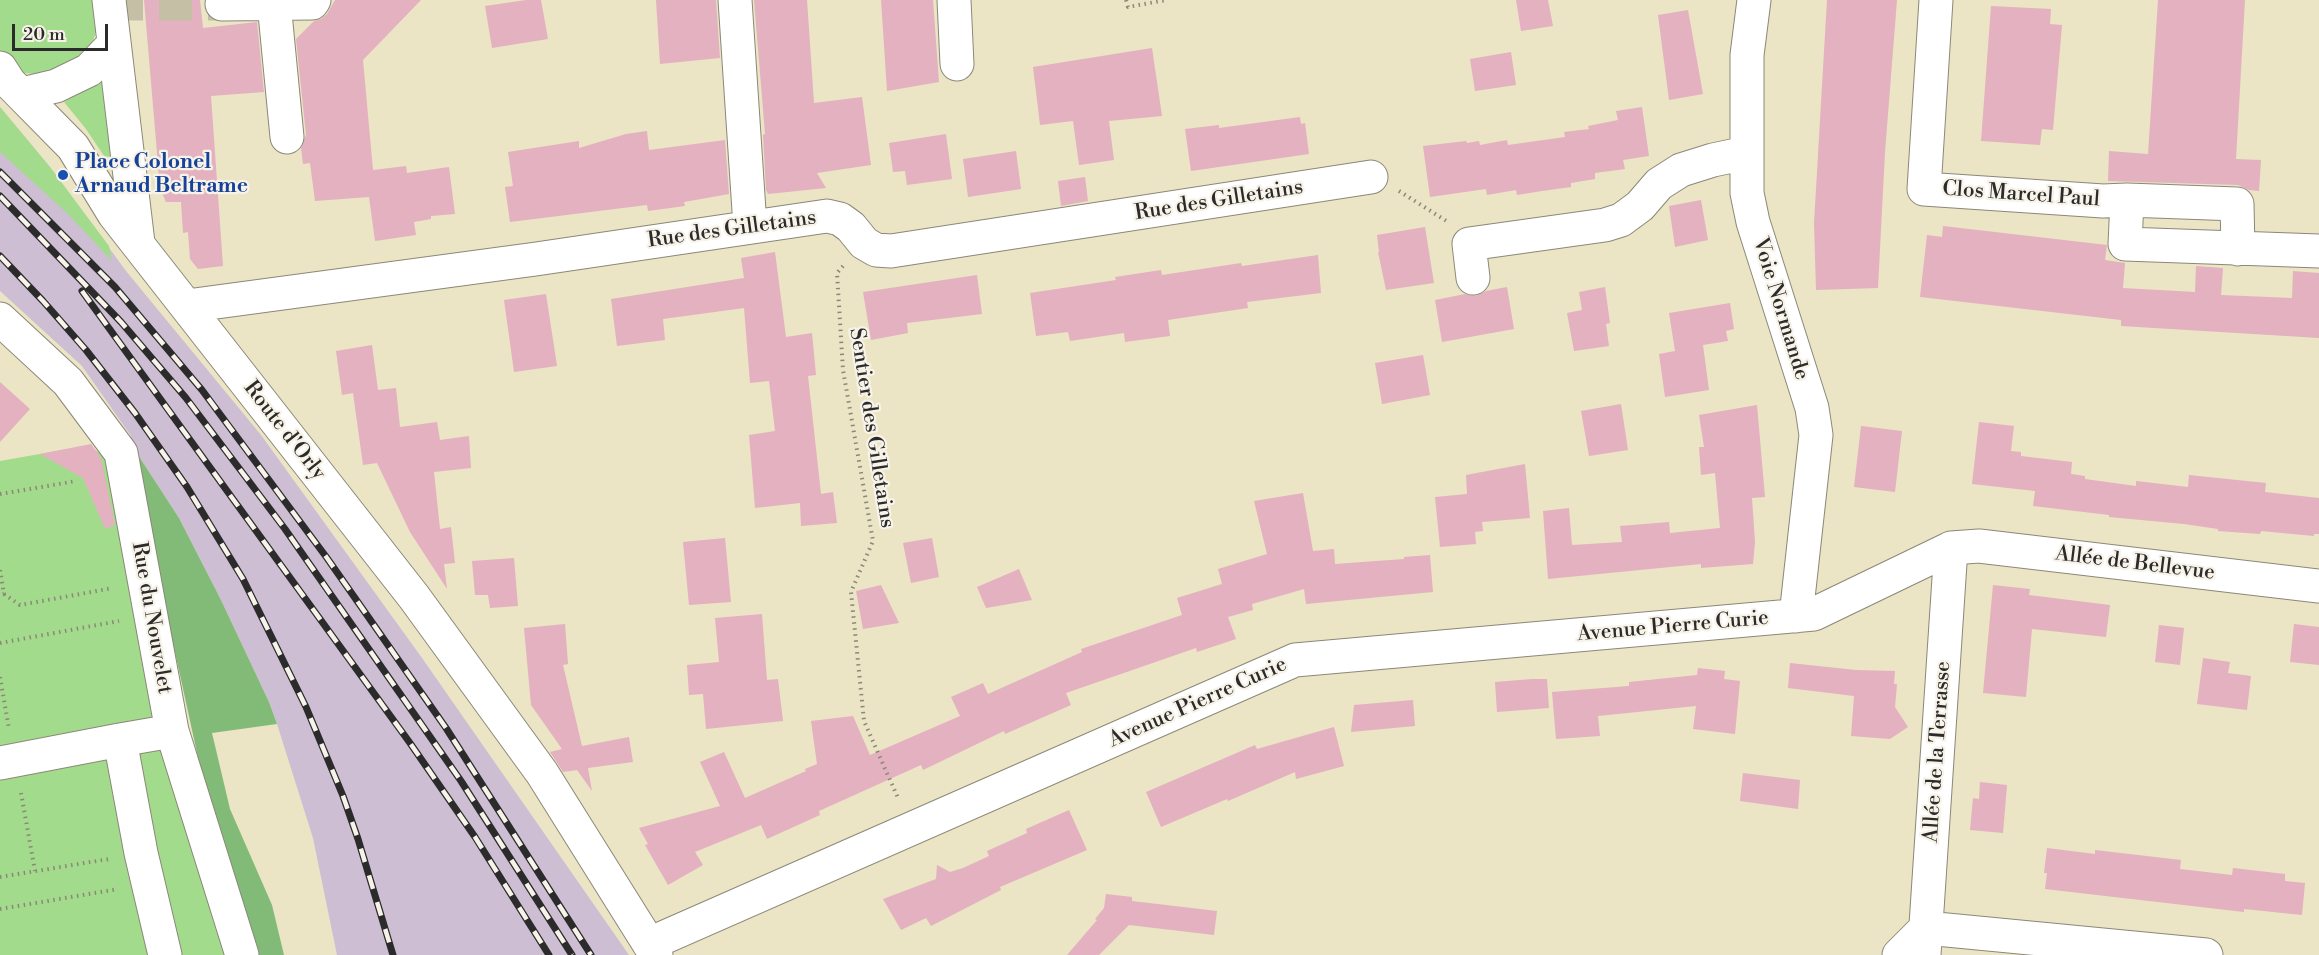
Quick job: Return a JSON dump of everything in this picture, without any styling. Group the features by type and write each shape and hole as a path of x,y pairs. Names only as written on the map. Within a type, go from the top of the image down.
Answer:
{"street":[{"path":"109,0 138,243"},
{"path":"222,4 312,3 314,0"},
{"path":"735,0 750,226"},
{"path":"954,0 957,64"},
{"name":"Voie Normande","path":"1754,0 1747,55 1747,193 1753,222 1812,408 1816,435 1796,616"},
{"name":"Clos Marcel Paul","path":"1936,0 1924,189 2103,201 2237,204 2238,249"},
{"path":"274,3 287,137"},
{"path":"22,94 56,86 88,70 113,45"},
{"name":"Route d'Orly","path":"0,68 9,82 73,147 114,214 414,597 542,773 652,949"},
{"path":"1473,278 1469,244 1605,225 1621,220 1640,206 1659,184 1681,170 1746,153"},
{"name":"Rue des Gilletains","path":"187,306 536,259 827,216 840,219 864,243 876,250 891,252 1371,177"},
{"name":"Clos Marcel Paul","path":"2127,200 2126,244 2319,251"},
{"name":"Rue du Nouvelet","path":"0,319 68,382 121,453 172,731 242,955"},
{"name":"Allée de Bellevue","path":"1951,548 1978,546 2319,586"},
{"name":"Avenue Pierre Curie","path":"652,949 912,828 1295,660 1814,614 1951,548"},
{"name":"Allée de la Terrasse","path":"1925,941 1951,548"},
{"path":"0,763 172,731"},
{"path":"120,741 145,869 165,955"},
{"path":"1899,955 1925,941 2206,955"}],"path":[{"path":"1126,0 1128,8 1166,0"},
{"path":"1371,177 1408,195 1454,226 1469,244"},
{"name":"Sentier des Gilletains","path":"864,243 837,273 843,370 873,541 851,592 864,721 912,828"},
{"path":"0,494 75,481"},
{"path":"0,570 2,594 20,605 116,588"},
{"path":"0,644 122,621"},
{"path":"0,877 145,869"},
{"path":"0,909 145,869"}],"shaded area":[{"path":"0,107 50,167 126,271 261,435 422,658 629,955 337,955 313,838 277,724 221,600 179,518 129,441 131,436 82,366 0,291"}],"green space":[{"path":"0,0 94,0 97,28 93,42 79,56 42,75 17,72 0,58"},
{"path":"103,79 115,158 104,156 64,102"},
{"path":"0,107 50,167 109,246 112,261 68,214 0,152"},
{"path":"129,441 179,518 221,600 277,724 212,733 230,809 272,905 284,955 259,955 204,785"},
{"path":"85,446 104,454 166,748 228,955 0,955 0,461"}],"building":[{"path":"144,0 200,0 203,28 257,22 264,92 211,96 223,266 198,269 190,259 188,232 183,233 181,202 166,202 160,188"},
{"path":"335,0 421,0 363,60 373,170 406,166 407,173 449,167 455,214 431,216 431,219 414,222 416,235 375,241 369,197 315,201 310,163 303,164 301,148 306,135 296,39 314,21 327,14"},
{"path":"541,0 548,39 492,48 485,6"},
{"path":"656,0 716,0 720,58 660,64"},
{"path":"754,0 807,0 814,103 862,97 871,165 817,173 826,188 768,194"},
{"path":"881,0 933,0 939,82 887,91"},
{"path":"1516,0 1548,0 1553,26 1521,31"},
{"path":"1827,0 1897,0 1885,152 1878,288 1816,290 1814,223"},
{"path":"2158,0 2245,0 2236,159 2261,160 2259,191 2238,185 2108,181 2109,151 2148,154"},
{"path":"1991,6 2051,9 2050,24 2062,25 2053,130 2042,129 2040,145 1981,141"},
{"path":"1688,10 1703,94 1669,100 1658,15"},
{"path":"1152,48 1162,116 1109,121 1114,160 1079,165 1073,121 1040,125 1033,67"},
{"path":"1511,52 1516,85 1475,91 1470,59"},
{"path":"1642,107 1649,156 1623,160 1625,169 1595,173 1595,179 1571,183 1571,187 1517,195 1516,190 1487,195 1486,189 1430,197 1423,146 1466,141 1467,143 1479,141 1480,145 1507,140 1508,145 1565,137 1564,132 1589,129 1588,126 1618,120 1616,111"},
{"path":"1300,117 1301,124 1305,123 1309,154 1191,171 1185,129 1219,125 1219,128"},
{"path":"647,131 649,150 725,140 729,194 684,202 685,206 648,211 647,205 510,222 505,187 513,186 508,152 579,141 579,148 626,134"},
{"path":"946,134 952,179 907,185 905,171 893,172 889,143"},
{"path":"1016,151 1021,189 968,197 963,159"},
{"path":"1085,177 1088,201 1061,206 1058,181"},
{"path":"1701,200 1708,240 1675,247 1669,206"},
{"path":"1943,226 2107,245 2105,260 2125,263 2123,288 2195,292 2196,266 2223,268 2221,295 2292,298 2293,271 2319,273 2319,338 2121,326 2121,320 1920,297 1927,235 1942,237"},
{"path":"1425,227 1434,283 1386,290 1377,235"},
{"path":"775,252 786,337 812,333 816,375 808,376 821,494 833,492 837,523 801,526 800,503 755,508 749,435 775,431 769,381 750,383 744,308 663,319 665,340 617,346 611,299 744,278 741,258"},
{"path":"1318,255 1321,293 1247,302 1248,308 1168,320 1170,336 1125,342 1124,333 1070,341 1068,332 1036,336 1030,293 1116,280 1115,277 1161,270 1162,275 1241,263 1242,266"},
{"path":"977,275 982,314 907,323 908,333 871,340 863,292"},
{"path":"1507,287 1514,329 1442,342 1435,300 1465,294 1476,296 1486,291"},
{"path":"1605,287 1610,323 1606,324 1609,346 1574,351 1567,313 1582,310 1579,292"},
{"path":"546,294 557,366 514,372 504,300"},
{"path":"1730,303 1734,329 1726,331 1728,341 1703,345 1709,390 1665,397 1659,354 1675,351 1669,313"},
{"path":"372,345 378,390 396,388 400,427 437,422 440,440 469,436 471,468 434,472 440,529 451,527 455,563 444,564 447,589 410,532 377,463 363,465 353,393 342,395 336,351"},
{"path":"1423,355 1430,395 1382,404 1375,363"},
{"path":"0,382 30,409 0,442"},
{"path":"1621,404 1628,450 1589,456 1581,411"},
{"path":"1757,405 1765,497 1752,498 1755,542 1753,564 1701,568 1701,564 1548,579 1543,511 1569,508 1572,545 1622,542 1620,526 1669,522 1670,533 1720,528 1715,473 1701,475 1699,447 1704,447 1699,415"},
{"path":"1979,422 2014,426 2011,451 2021,452 2021,456 2072,462 2071,474 2085,476 2085,479 2136,486 2136,481 2188,487 2189,475 2266,483 2265,492 2319,498 2319,534 2314,534 2314,536 2261,531 2260,534 2218,531 2218,529 2184,524 2109,517 2109,515 2033,506 2035,491 1972,484"},
{"path":"1861,426 1902,431 1895,492 1854,487"},
{"path":"91,444 101,458 115,525 105,529 83,478 40,454"},
{"path":"1525,464 1530,518 1482,522 1483,531 1475,532 1476,544 1440,547 1435,497 1467,494 1466,475"},
{"path":"1303,493 1313,551 1334,549 1335,564 1430,555 1433,592 1306,604 1304,589 1252,604 1253,610 1228,617 1236,639 1197,652 1196,648 1066,693 1071,705 1005,734 1004,731 923,770 921,765 819,811 820,815 767,839 761,825 695,852 703,865 668,885 645,845 648,844 639,828 720,806 700,762 724,752 745,798 817,764 811,721 853,716 870,755 960,716 951,697 983,683 988,694 1082,652 1081,649 1182,615 1177,598 1222,584 1218,569 1267,554 1254,501"},
{"path":"725,538 731,602 689,605 683,542"},
{"path":"932,538 939,577 911,583 903,543"},
{"path":"514,558 518,606 490,608 488,595 475,595 472,561"},
{"path":"1019,569 1032,600 986,608 977,587"},
{"path":"881,585 899,623 863,629 856,591"},
{"path":"1993,585 2030,589 2029,595 2110,605 2106,637 2032,629 2026,697 1983,693"},
{"path":"762,614 767,680 778,679 783,721 706,729 703,694 689,695 687,665 719,662 715,618"},
{"path":"565,624 568,664 563,665 582,746 629,737 633,762 588,768 592,791 577,770 563,772 550,752 562,749 531,705 524,628"},
{"path":"2294,624 2319,627 2319,665 2290,662"},
{"path":"2159,625 2184,628 2180,665 2155,662"},
{"path":"2203,658 2230,662 2228,673 2251,676 2247,710 2197,704"},
{"path":"1790,663 1856,670 1895,671 1894,684 1897,684 1895,707 1908,727 1890,739 1851,736 1854,696 1788,688"},
{"path":"1698,668 1725,671 1724,679 1740,681 1735,734 1693,729 1696,706 1598,716 1600,736 1556,739 1552,692 1629,686 1629,682 1697,675"},
{"path":"1547,679 1549,708 1497,712 1495,682"},
{"path":"1413,700 1415,726 1351,732 1354,705"},
{"path":"1334,727 1344,766 1296,779 1295,772 1161,827 1146,792 1255,745 1257,749"},
{"path":"1743,773 1800,780 1798,809 1740,801"},
{"path":"1980,782 2007,785 2003,833 1970,830 1973,798 1979,799"},
{"path":"1069,810 1087,850 1000,887 1001,890 931,926 926,918 901,930 883,899 936,879 937,865 950,872 963,868 989,856 987,851 1027,833 1026,829"},
{"path":"2047,848 2095,854 2095,850 2181,860 2180,869 2232,875 2233,868 2285,874 2285,881 2305,883 2302,915 2244,909 2244,912 2045,889"},
{"path":"1106,894 1132,897 1132,901 1217,911 1214,935 1129,925 1099,955 1067,955 1097,920 1095,919 1104,908"}],"tunnel":[{"path":"110,4 222,4"}],"railway":[{"path":"0,172 115,287 202,390 327,558 446,728 591,955"},
{"path":"0,196 121,322 186,398 285,529 461,781 572,955"},
{"path":"0,256 86,350 135,413 187,487 243,579 306,707 343,796 393,955"},
{"path":"82,291 410,743 475,837 549,955"}],"place":[{"name":"Place Colonel Arnaud Beltrame","path":"63,175"}]}
